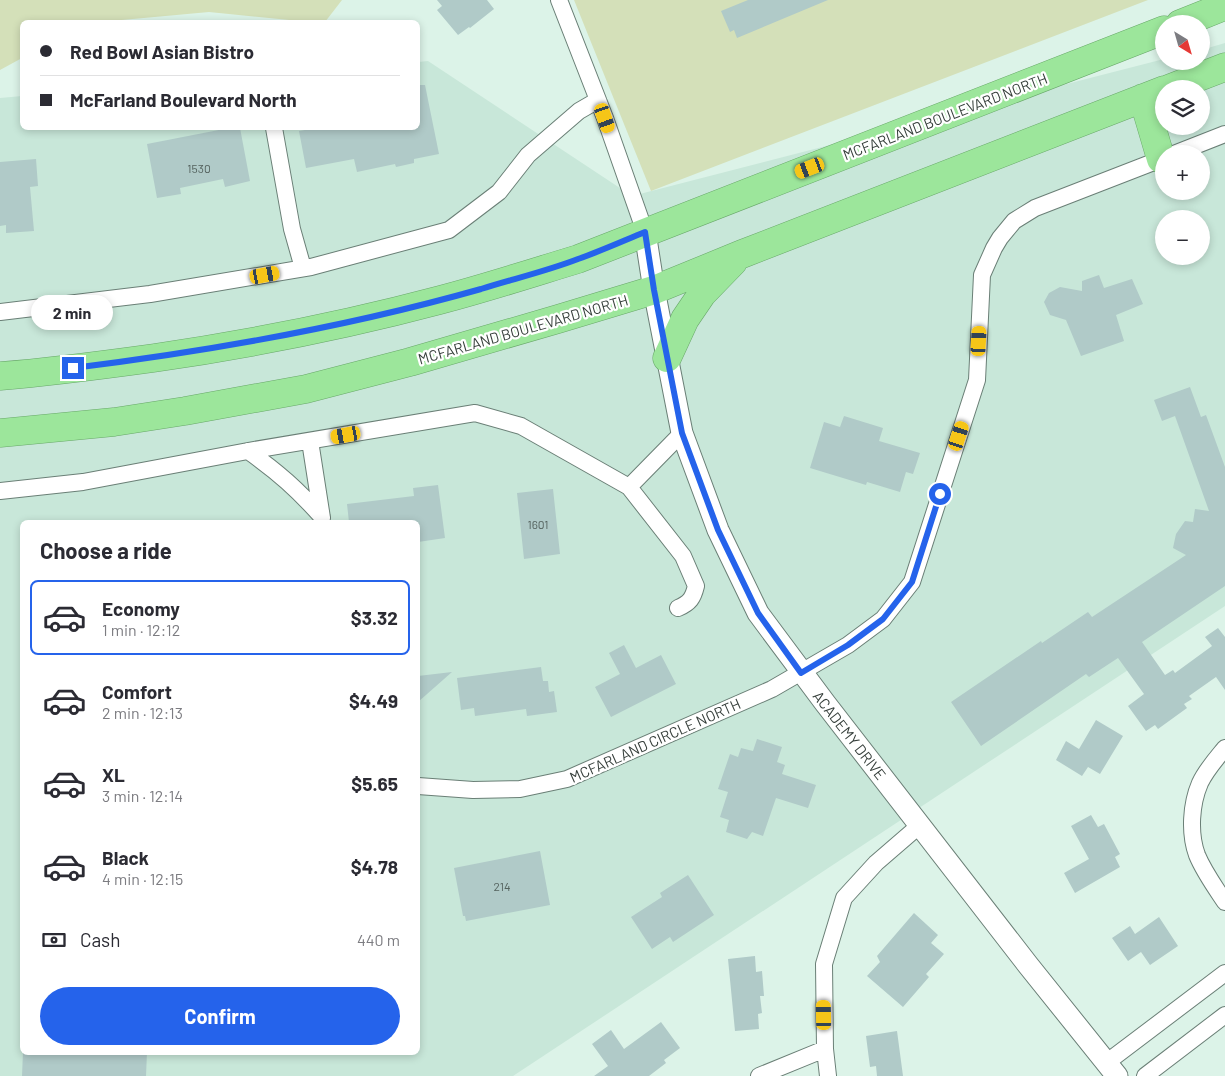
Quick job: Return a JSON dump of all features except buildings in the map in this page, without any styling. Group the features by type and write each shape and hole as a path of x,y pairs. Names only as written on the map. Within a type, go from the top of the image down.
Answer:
{"highway":[{"path":"1202,15 1225,6"},
{"name":"MCFARLAND BOULEVARD NORTH","path":"8,378 200,351 305,332 440,300 526,275 578,259 1155,34"},
{"path":"1191,80 1225,67"},
{"path":"1153,94 1164,145"},
{"name":"MCFARLAND BOULEVARD NORTH","path":"0,432 114,422 306,390 462,347 654,290 1153,94"},
{"path":"667,358 685,320 702,294 742,254"}],"street":[{"path":"559,0 598,100 645,232"},
{"path":"0,312 150,294 303,268 449,230 499,192 535,148 578,111 598,100"},
{"path":"274,130 292,229 303,268"},
{"name":"MCFARLAND CIRCLE NORTH","path":"1197,145 1225,134"},
{"name":"MCFARLAND CIRCLE NORTH","path":"420,786 472,790 520,789 568,779 772,689 848,645 883,619 912,582 977,380 982,275 994,248 1014,221 1035,208 1155,161"},
{"name":"ACADEMY DRIVE","path":"645,232 654,290 682,433 718,530 758,613 801,673 1112,1070"},
{"path":"0,491 83,482 248,451 475,413 521,426 629,487 683,556 696,586 692,598 687,604 678,608"},
{"path":"629,487 682,433"},
{"path":"310,441 322,520"},
{"path":"248,451 287,480 305,498 322,520"},
{"path":"1225,748 1200,783 1193,807 1192,831 1197,855 1225,902"},
{"path":"828,1076 825,1049 824,964 844,898 876,863 920,825"},
{"path":"1112,1070 1225,973"},
{"path":"1146,1076 1225,1015"},
{"path":"759,1076 825,1049"}],"shaded area":[{"path":"0,0 342,0 327,20 289,20 209,12 122,20 20,20 20,59 0,70"},
{"path":"574,0 1148,0 651,191"},
{"path":"1225,43 1225,606 513,1076 0,1076 0,98 20,96 20,130 420,130 420,62 428,61 632,196 1155,61 1155,70 1210,70 1210,47"}],"route":[{"path":"73,368 200,351 314,330 371,317 440,300 578,259 645,232 654,290 682,433 718,530 758,613 801,673 848,645 883,619 912,582 940,494"}]}
